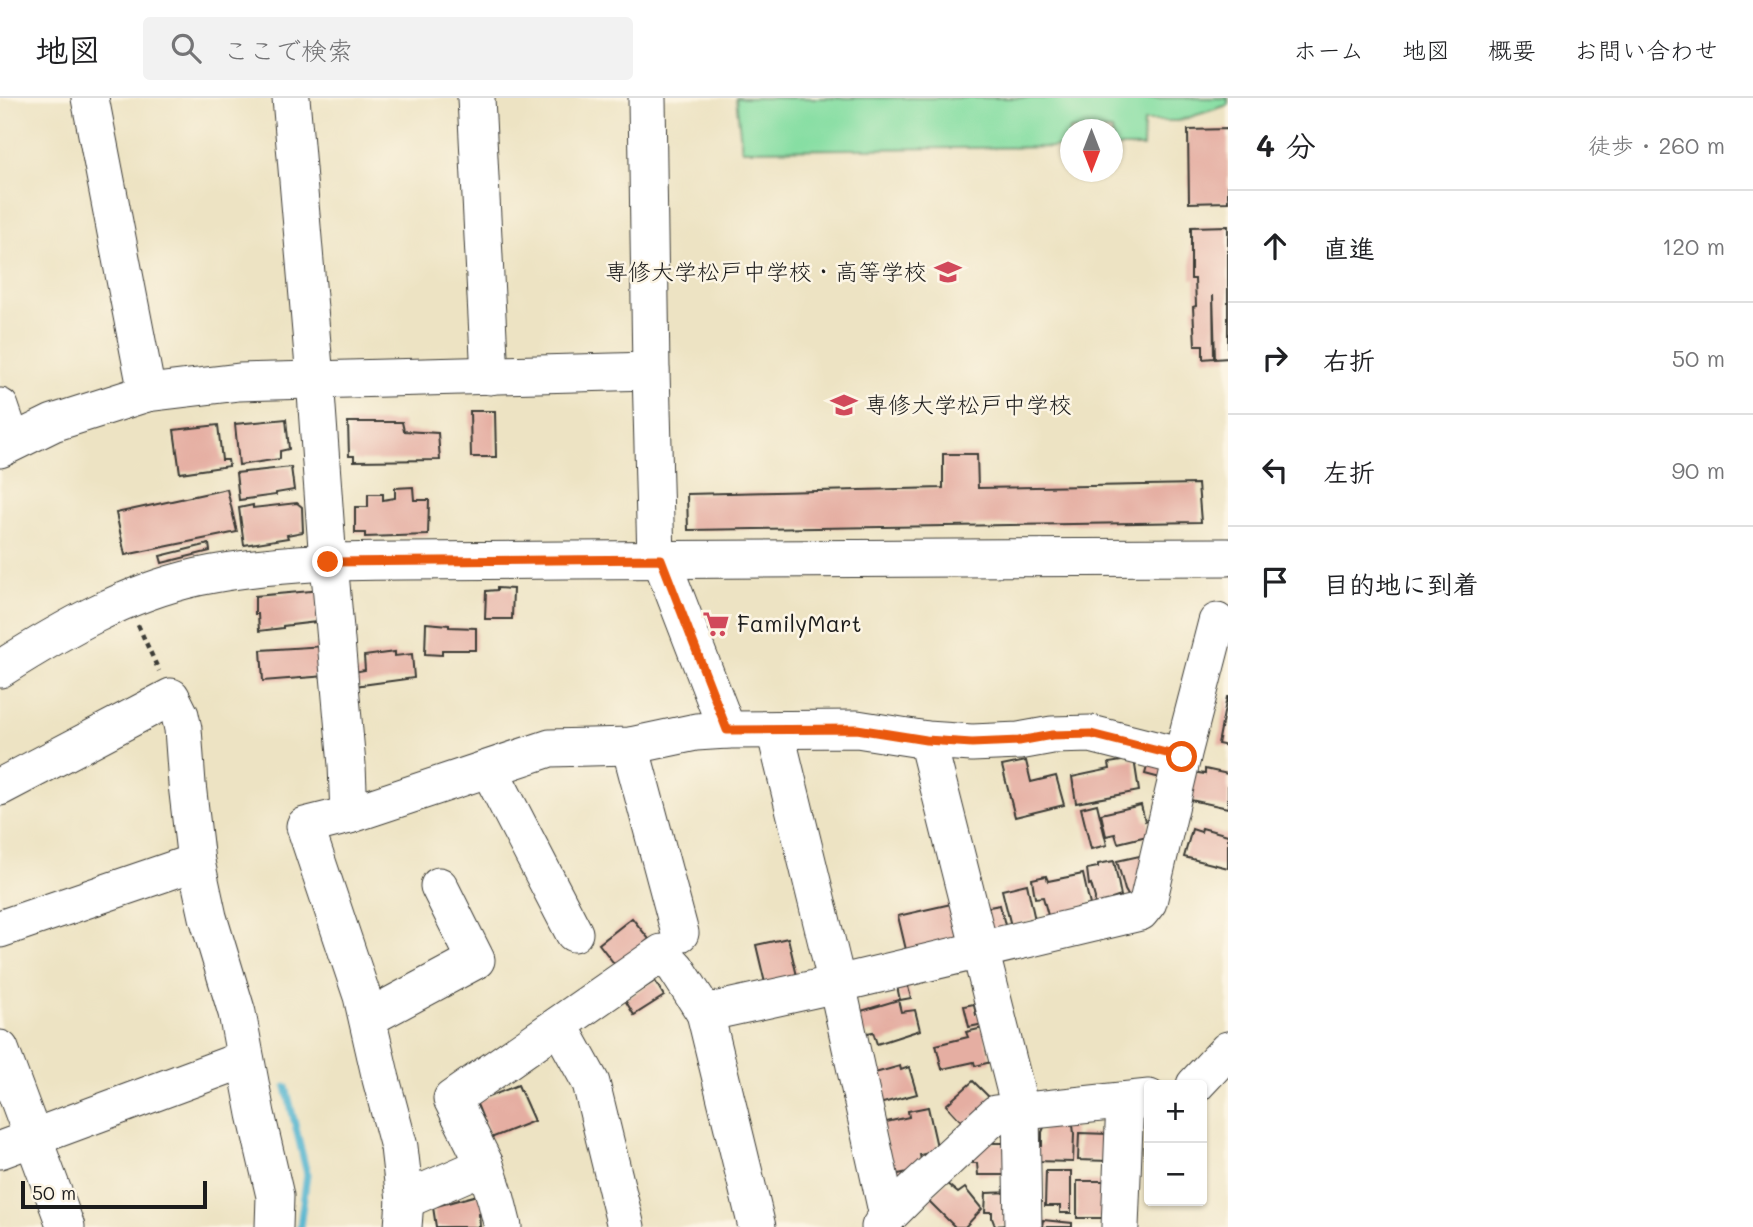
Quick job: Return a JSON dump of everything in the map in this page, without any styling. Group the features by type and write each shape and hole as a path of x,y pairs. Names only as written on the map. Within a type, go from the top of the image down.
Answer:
{"street":[{"path":"90,98 147,393"},
{"path":"291,98 349,815"},
{"path":"476,98 490,376"},
{"path":"647,98 651,371 658,559 727,730"},
{"path":"0,407 6,445 52,423 147,393 239,382 651,371"},
{"path":"0,670 55,634 101,610 160,587 198,577 254,568 328,562 1228,557"},
{"path":"705,1013 1140,912 1148,902 1217,622"},
{"path":"0,787 171,697 180,715 183,729 196,862 208,917 236,1013 275,1196 274,1227"},
{"path":"485,1165 404,1214 399,1147 368,1018 305,826 349,815 550,747 629,746 696,732 857,729 926,740 972,743 1091,734 1182,757"},
{"path":"775,730 837,984 884,1221"},
{"path":"926,740 1021,1112 1023,1227"},
{"path":"629,746 680,933"},
{"path":"489,769 574,933"},
{"path":"0,929 196,862"},
{"path":"368,1018 476,960 439,886"},
{"path":"503,1227 485,1165 452,1099 662,953 676,968 705,1013 757,1227"},
{"path":"559,1025 591,1083 626,1227"},
{"path":"0,1049 16,1144 66,1227"},
{"path":"1200,1080 1228,1050"},
{"path":"16,1144 245,1059"},
{"path":"884,1221 996,1114 1137,1099 1120,1227"}],"path":[{"path":"134,616 171,697"}],"green space":[{"path":"736,98 1228,98 1228,105 1178,121 1144,121 1143,147 1123,147 1123,119 1060,119 1060,147 742,150"}],"building":[{"path":"1228,129 1228,202 1189,203 1188,130"},
{"path":"1228,226 1228,358 1215,359 1213,295 1214,358 1203,359 1203,345 1195,345 1193,307 1196,306 1195,279 1191,279 1191,227"},
{"path":"470,411 495,411 496,457 471,457"},
{"path":"286,419 289,449 280,451 280,459 239,465 235,424"},
{"path":"348,422 402,422 404,431 438,433 440,460 354,461 354,456 349,456"},
{"path":"218,425 222,460 228,460 229,466 180,473 174,430"},
{"path":"943,454 977,454 978,488 1198,484 1201,522 688,530 687,494 943,488"},
{"path":"291,467 294,490 239,500 236,473"},
{"path":"413,487 414,500 429,500 428,535 365,537 365,533 355,533 355,507 368,507 368,494 383,494 383,500 395,498 395,488"},
{"path":"227,489 237,532 125,555 116,513"},
{"path":"297,503 302,507 303,532 287,535 288,538 244,545 239,508"},
{"path":"209,544 210,551 162,563 160,556"},
{"path":"497,588 513,589 512,619 485,619 486,591"},
{"path":"322,590 325,621 259,631 255,596"},
{"path":"426,623 476,628 476,650 442,650 442,655 425,654"},
{"path":"325,646 326,676 263,681 261,650"},
{"path":"395,652 395,656 412,654 414,678 354,686 353,672 365,670 364,656"},
{"path":"1228,697 1228,746 1218,744"},
{"path":"1134,759 1139,791 1076,803 1072,777 1110,769 1109,763"},
{"path":"1026,761 1031,782 1056,776 1064,805 1015,817 1002,766"},
{"path":"1148,763 1167,768 1164,779 1145,774"},
{"path":"1205,769 1228,774 1228,808 1186,799 1192,772 1205,774"},
{"path":"1097,804 1107,845 1091,849 1081,808"},
{"path":"1141,805 1151,835 1118,843 1115,834 1106,836 1101,814"},
{"path":"1202,828 1228,835 1228,868 1184,857 1192,829 1201,832"},
{"path":"1144,855 1138,895 1129,897 1117,861"},
{"path":"1114,861 1121,896 1112,899 1111,906 1094,910 1095,898 1091,884 1089,885 1087,869"},
{"path":"1083,874 1090,905 1077,908 1078,913 1049,919 1043,897 1035,898 1032,879 1046,876 1048,881"},
{"path":"1027,884 1035,920 1011,926 1002,890"},
{"path":"951,904 958,938 907,954 898,916"},
{"path":"1000,905 1006,929 990,932 984,908"},
{"path":"632,918 649,939 616,966 599,944"},
{"path":"788,938 797,976 765,983 756,945"},
{"path":"906,979 911,998 900,1000 896,982"},
{"path":"655,981 664,996 634,1015 625,1000"},
{"path":"898,1000 901,1012 915,1010 920,1030 877,1044 873,1032 862,1034 858,1012"},
{"path":"974,1004 976,1015 986,1013 988,1023 969,1027 964,1006"},
{"path":"983,1028 991,1062 975,1066 974,1062 942,1069 936,1045 968,1037 966,1032"},
{"path":"900,1066 901,1070 909,1067 917,1094 879,1104 875,1073"},
{"path":"973,1081 993,1101 966,1124 946,1105"},
{"path":"518,1085 534,1121 491,1138 476,1102"},
{"path":"928,1107 938,1151 920,1155 923,1169 893,1175 882,1123 909,1117 908,1111"},
{"path":"1045,1125 1073,1125 1073,1162 1035,1161 1035,1146 1042,1146"},
{"path":"1079,1133 1109,1134 1109,1161 1078,1160"},
{"path":"979,1143 1011,1143 1011,1175 978,1175 977,1163 973,1163 973,1146"},
{"path":"1046,1171 1071,1171 1071,1213 1060,1213 1060,1206 1045,1206"},
{"path":"1077,1181 1106,1181 1112,1218 1077,1218"},
{"path":"946,1183 958,1193 965,1188 982,1209 965,1227 955,1227 928,1200"},
{"path":"1014,1192 1007,1225 995,1226 992,1212 985,1212 986,1193"},
{"path":"481,1194 484,1213 479,1214 480,1227 436,1227 433,1207"},
{"path":"1043,1220 1072,1223 1072,1227 1042,1227"}],"waterway":[{"path":"286,1087 307,1174 300,1227"}],"place":[{"name":"専修大学松戸中学校・高等学校","path":"948,272"},
{"name":"専修大学松戸中学校","path":"844,405"},
{"name":"FamilyMart","path":"716,624"}],"route":[{"path":"328,562 661,559 727,730 857,729 926,740 972,743 1091,734 1182,757"}]}
